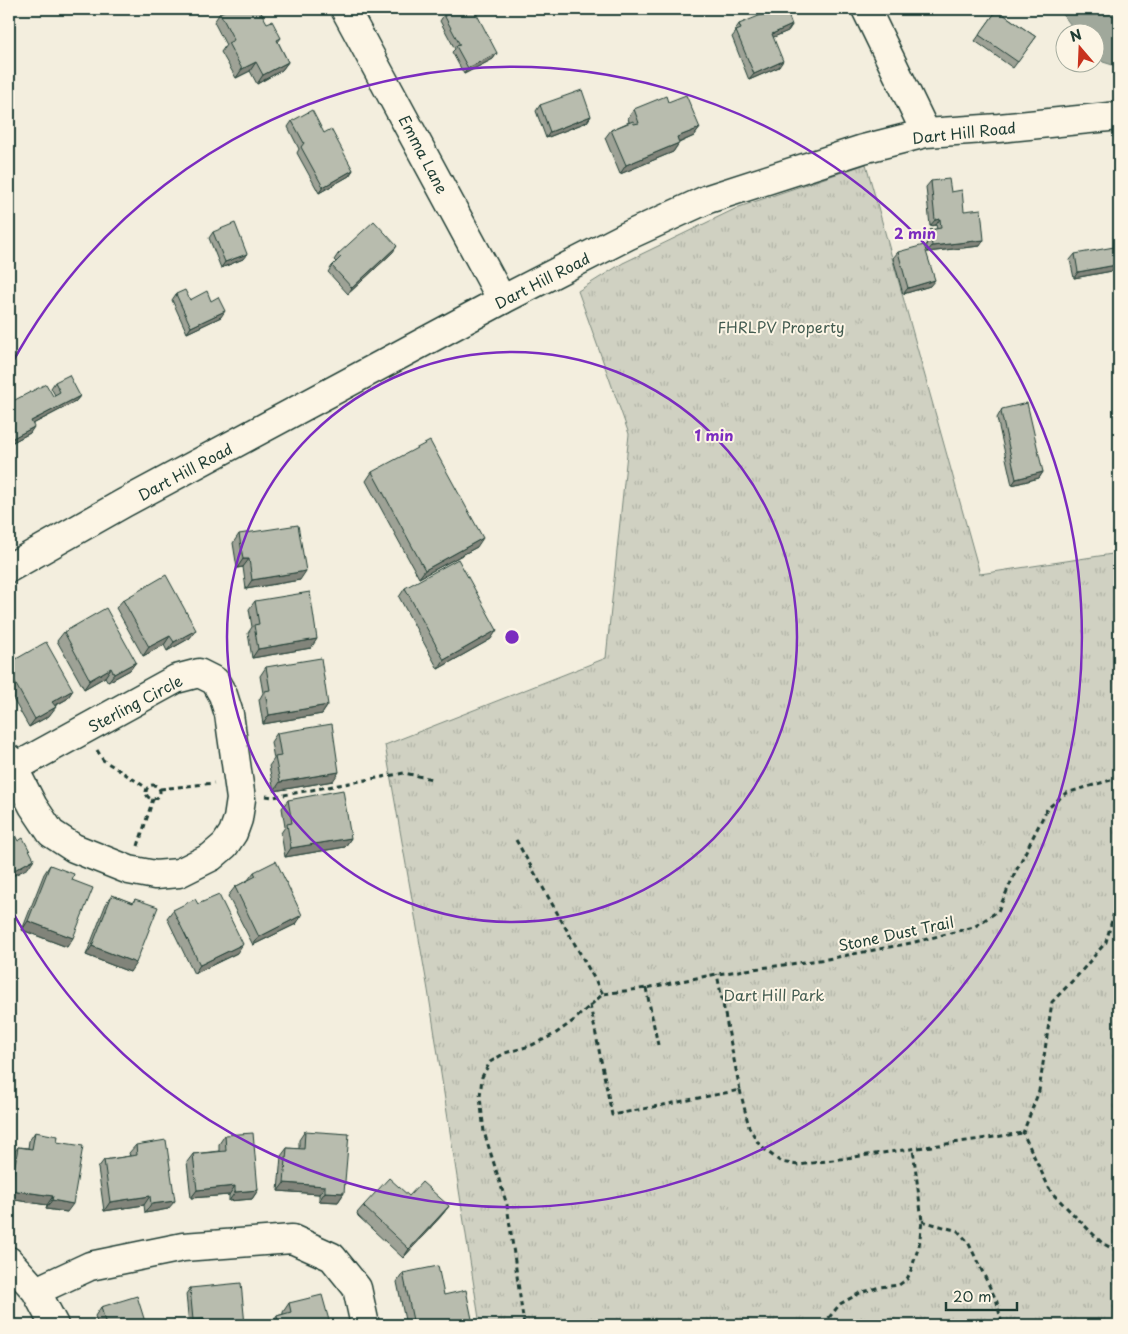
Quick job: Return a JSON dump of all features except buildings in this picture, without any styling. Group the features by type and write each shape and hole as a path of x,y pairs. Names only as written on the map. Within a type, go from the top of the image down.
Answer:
{"street":[{"name":"Emma Lane","path":"345,9 502,300"},
{"path":"866,9 926,134"},
{"name":"Dart Hill Road","path":"9,568 124,503 502,300 627,236 708,199 863,150 926,134 1119,116"},
{"name":"Sterling Circle","path":"200,673 215,681 223,695 229,714 240,790 238,819 233,833 225,845 211,857 179,872 154,875 129,870 74,848 52,833 33,806 11,763 85,729 176,679 200,673"},
{"path":"36,1291 90,1266 146,1254 183,1247 292,1239 332,1257 358,1288 365,1325"},
{"path":"9,1261 36,1291 54,1325"}],"path":[{"path":"85,729 103,760 147,788"},
{"path":"147,788 154,785 160,789 240,790 273,797 404,773 432,779"},
{"name":"Stone Dust Trail","path":"603,994 646,988 717,974 827,959 911,943 974,927 998,911 1047,809 1066,793 1111,780 1119,781"},
{"path":"147,788 147,795 153,799"},
{"path":"140,839 153,799 160,796 160,789"},
{"path":"516,840 603,994 573,1021 555,1034 530,1046 504,1054 490,1062 482,1077 480,1097 484,1132 507,1205 524,1325"},
{"path":"1119,896 1106,942 1052,1002 1039,1091 1023,1133 1051,1192 1102,1243 1119,1252"},
{"path":"717,974 749,1127 760,1146 780,1162 798,1165 1023,1133"},
{"path":"646,988 658,1045"},
{"path":"590,1005 612,1115 740,1090"},
{"path":"823,1325 840,1304 860,1293 880,1287 899,1285 907,1279 919,1246 922,1221 913,1149"},
{"path":"922,1221 958,1231 968,1242 997,1302 1002,1325"}],"green space":[{"name":"Dart Hill Park","path":"866,164 980,574 1119,553 1119,1325 480,1325 428,990 385,745 606,658 629,434 578,291 623,263 739,207"}],"shaded area":[{"path":"1059,9 1119,9 1119,67 1106,63 1106,22 1069,22"}],"park label":[{"name":"FHRLPV Property","path":"781,326"}]}
